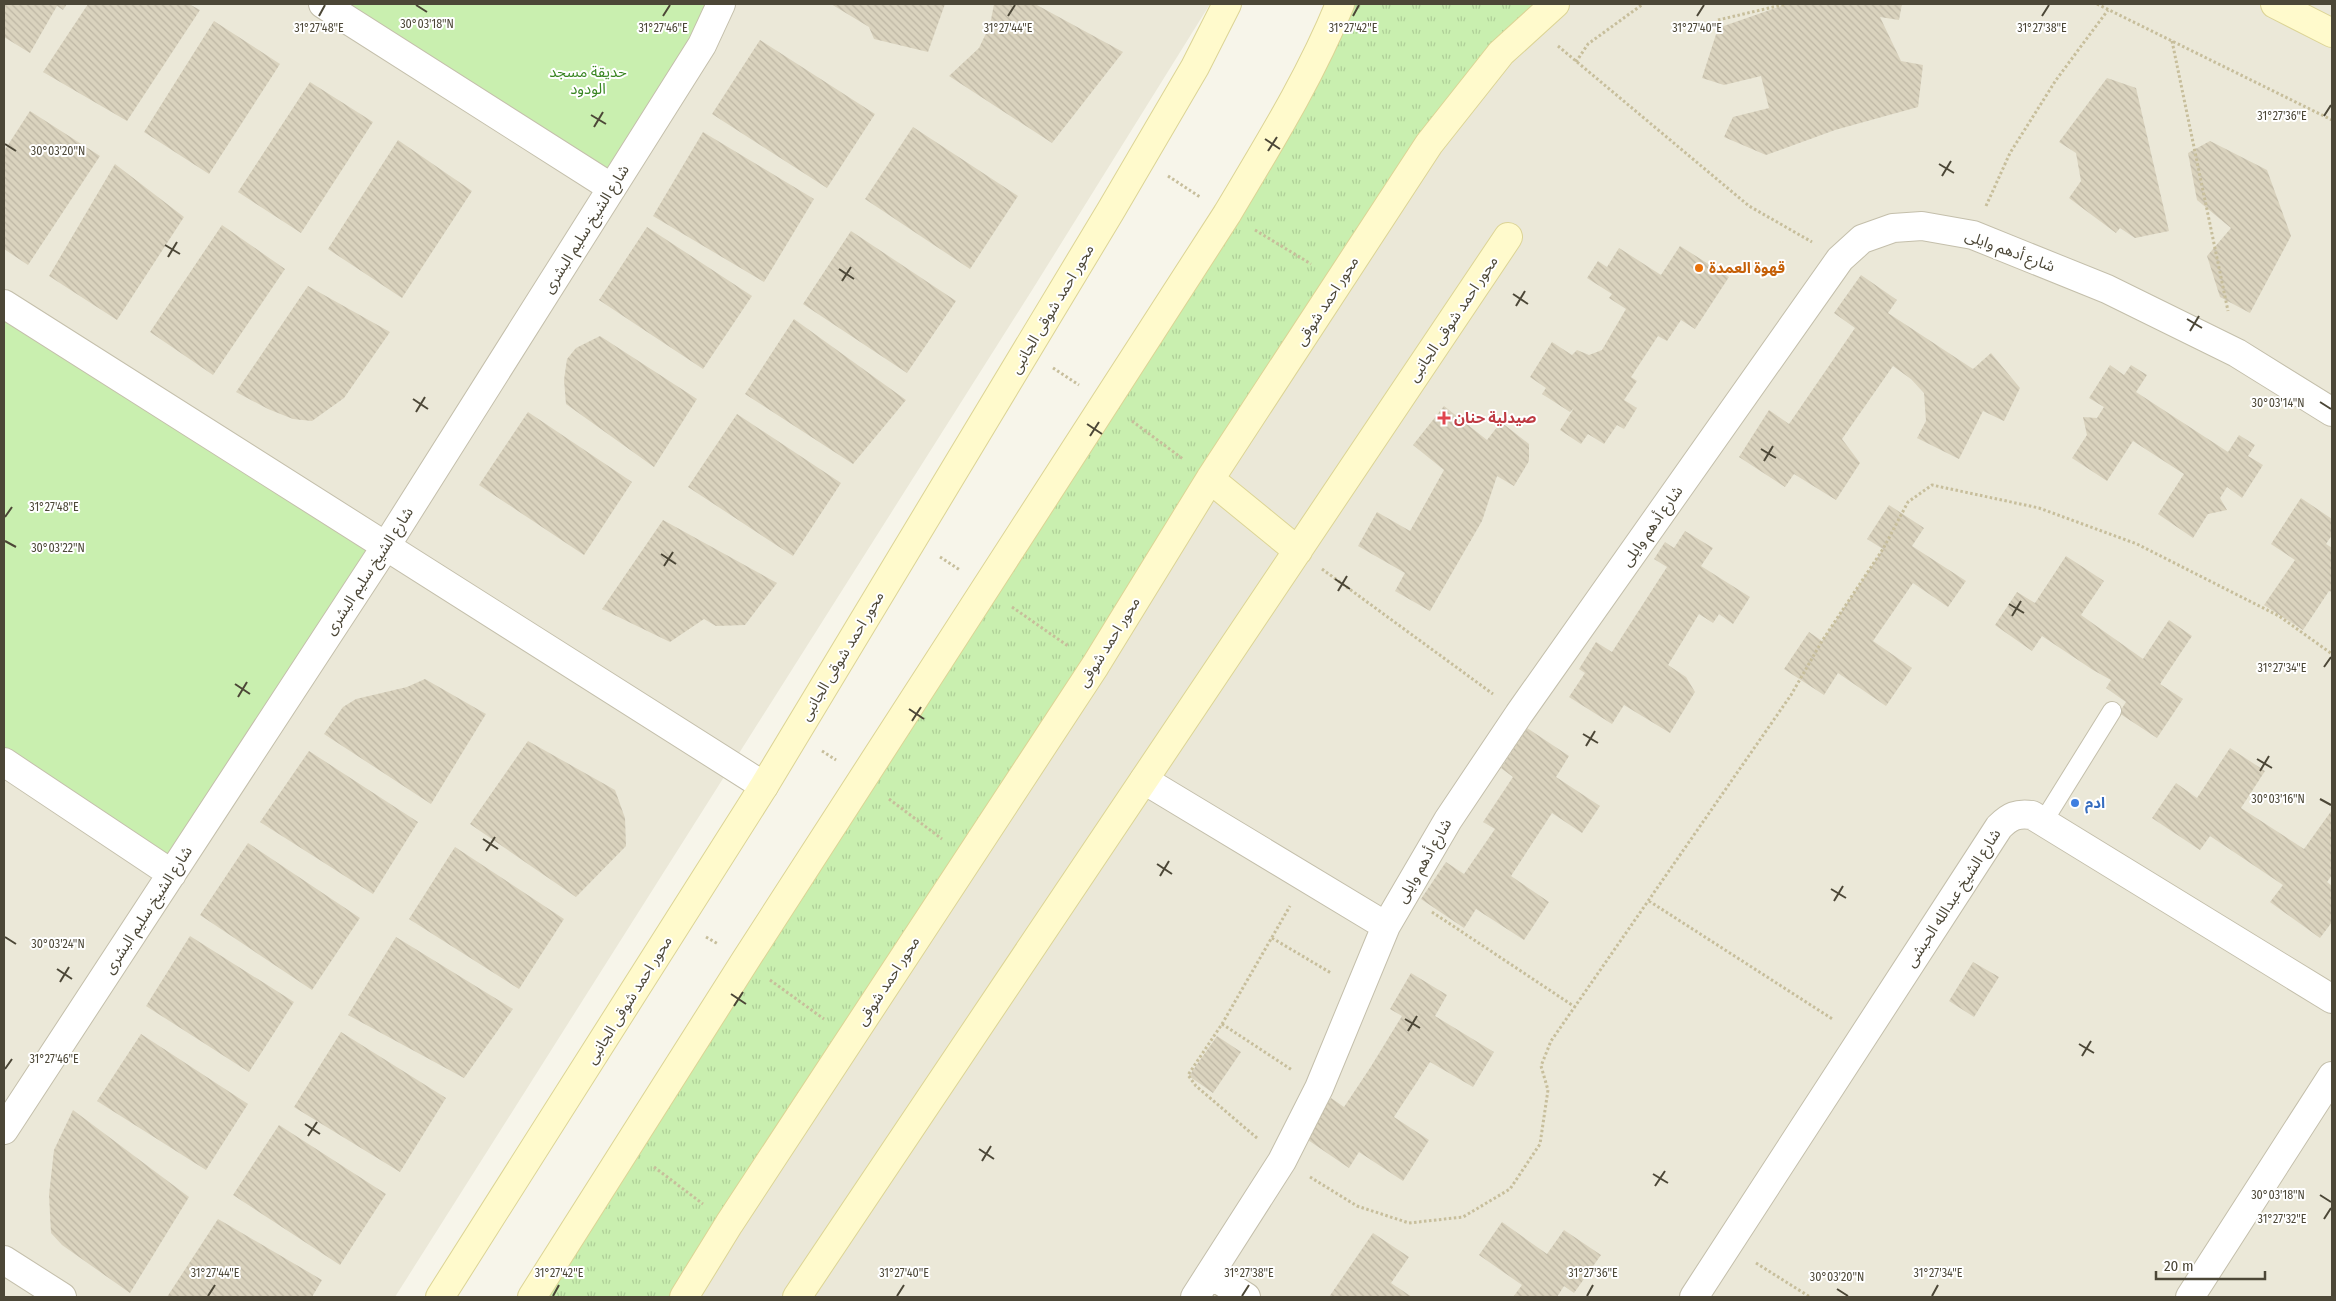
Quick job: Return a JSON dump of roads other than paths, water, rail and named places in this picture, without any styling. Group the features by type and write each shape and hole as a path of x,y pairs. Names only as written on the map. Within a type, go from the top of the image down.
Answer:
{"main road":[{"name":"محور احمد شوقى الجانبى","path":"440,1297 764,786 1142,159 1195,67 1227,4"},
{"path":"532,1297 745,961 1227,214 1297,96 1329,32 1340,4"},
{"name":"محور احمد شوقى","path":"684,1297 729,1224 1095,666 1210,479 1429,144 1501,53 1533,26 1555,4"},
{"path":"2275,4 2332,33"},
{"name":"محور احمد شوقى الجانبى","path":"797,1297 1508,237"},
{"path":"1210,479 1298,551"}],"street":[{"path":"323,4 612,188"},
{"name":"شارع الشيخ سليم البشرى","path":"4,1130 386,546 702,45 721,4"},
{"name":"شارع أدهم وايلى","path":"1195,1297 1282,1161 1319,1088 1386,926 1448,820 1519,714 1840,259 1862,239 1893,228 1922,226 1973,235 2107,289 2237,353 2332,412"},
{"path":"4,304 764,786"},
{"path":"4,762 172,874"},
{"path":"1144,780 1386,926"},
{"name":"شارع الشيخ عبدالله الحبشى","path":"1694,1297 1999,827 2008,817 2020,813 2032,814 2332,999"},
{"path":"2190,1297 2332,1076"},
{"path":"4,1260 62,1297"},
{"path":"1210,1274 1246,1297"}],"lane":[{"path":"2043,822 2112,711"}],"place":[{"name":"قهوة العمدة","path":"1699,268"},
{"name":"صيدلية حنان","path":"1444,418"},
{"name":"ادم","path":"2075,803"}],"park label":[{"name":"حديقة مسجد الودود","path":"588,80"}]}
